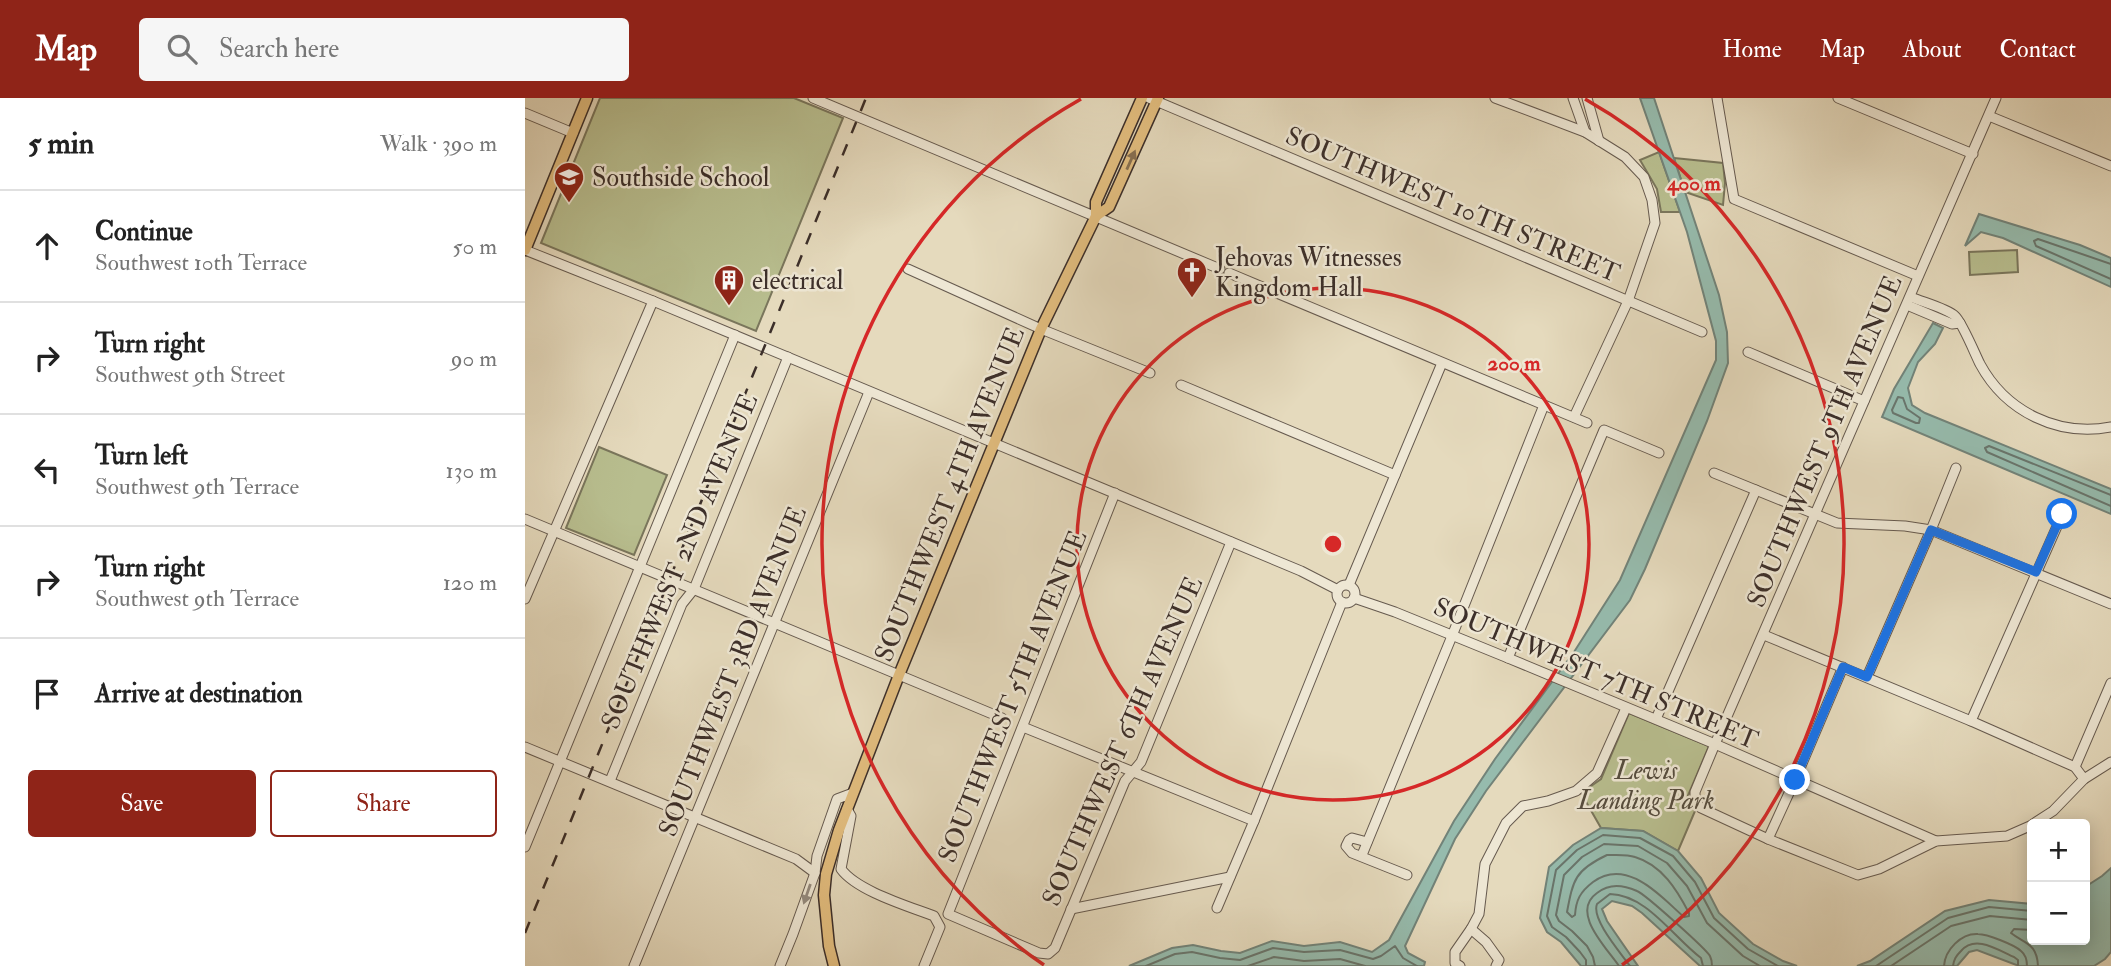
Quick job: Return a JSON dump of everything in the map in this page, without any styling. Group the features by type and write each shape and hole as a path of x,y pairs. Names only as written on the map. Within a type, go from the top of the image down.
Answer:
{"main road":[{"path":"525,250 587,98"},
{"name":"SOUTHWEST 4TH AVENUE","path":"834,966 829,946 824,895 831,853 899,675 994,443 1041,330 1096,216 1096,202 1142,98"},
{"name":"SOUTHWEST 4TH AVENUE","path":"1096,216 1109,207 1155,99"}],"street":[{"path":"813,98 1587,423"},
{"path":"1495,98 1585,132 1625,157 1644,177 1652,200 1655,223 1627,301 1574,417"},
{"path":"1573,98 1585,132"},
{"path":"1587,98 1599,141"},
{"path":"1717,98 1734,199 1918,276"},
{"path":"1839,98 1973,154"},
{"name":"SOUTHWEST 9TH AVENUE","path":"1767,839 1701,808 1695,802 1695,792 1996,98"},
{"name":"SOUTHWEST 10TH STREET","path":"1155,99 1702,332"},
{"path":"525,113 573,133"},
{"path":"1989,116 2111,166"},
{"path":"525,250 1301,571 1338,590"},
{"path":"908,270 1041,330 1150,373"},
{"path":"525,599 653,301"},
{"path":"1909,301 1952,324 1960,323 1985,372 1998,389 2031,416 2054,426 2075,430 2111,428"},
{"path":"525,847 734,335"},
{"path":"1748,352 1864,401"},
{"name":"SOUTHWEST 2ND AVENUE","path":"610,782 682,604 694,589 787,357"},
{"path":"1349,586 1442,363"},
{"path":"1181,385 1395,475"},
{"name":"SOUTHWEST 3RD AVENUE","path":"634,966 869,392"},
{"path":"1362,855 1453,636 1544,405"},
{"path":"1508,658 1604,430 1660,453"},
{"path":"1867,677 1956,468"},
{"path":"1714,473 1837,523 1931,530 2111,604"},
{"path":"1656,719 1756,490"},
{"name":"SOUTHWEST 5TH AVENUE","path":"1048,954 1039,953 949,914 1115,494"},
{"path":"1971,721 2062,514"},
{"path":"525,519 1002,718"},
{"name":"SOUTHWEST 6TH AVENUE","path":"1048,954 1055,948 1125,781 1142,762 1231,542"},
{"path":"1338,590 1343,586 1355,590 1354,598 1350,602 1342,602"},
{"path":"1338,590 1342,602"},
{"name":"SOUTHWEST 7TH STREET","path":"1354,598 1395,612 1656,719 1936,841"},
{"path":"1217,908 1342,602"},
{"path":"1764,635 2074,767 2084,779"},
{"path":"1843,667 1767,839 1858,875 1879,869 1936,841 2007,836 2027,828"},
{"path":"2074,767 2111,683"},
{"path":"1460,966 1455,964 1455,952 1479,914 1485,864 1506,823 1523,806 1576,791 1597,773 1626,708"},
{"path":"1023,727 1254,821"},
{"path":"525,747 796,859 815,873"},
{"path":"2042,819 2084,779 2111,762"},
{"name":"SOUTHWEST 4TH AVENUE","path":"780,966 815,873 817,856 837,799 853,793"},
{"path":"847,809 851,816 841,869 859,885 934,916 940,927 924,966"},
{"path":"1367,842 1352,838 1346,846 1350,852 1407,875"},
{"path":"796,859 817,856"},
{"path":"1071,909 1230,877"},
{"path":"1471,929 1486,942 1500,964"}],"green space":[{"path":"600,98 794,98 843,118 756,331 541,243"},
{"path":"1659,152 1680,212 1661,212 1657,189 1640,160"},
{"path":"1674,158 1723,163 1723,205 1685,192"},
{"path":"2017,250 2018,272 1970,275 1969,252"},
{"path":"599,447 667,475 634,555 566,528"},
{"name":"Lewis Landing Park","path":"1629,713 1709,746 1687,798 1695,811 1678,851 1643,831 1601,828 1581,793 1601,779"}],"water":[{"path":"1640,98 1654,98 1719,295 1727,332 1728,363 1707,421 1630,600 1486,791 1455,839 1405,946 1408,953 1425,962 1424,966 1129,966 1172,948 1193,945 1240,953 1272,941 1304,946 1340,942 1372,952 1389,940 1454,821 1495,759 1574,652 1620,580 1716,360 1716,341 1687,232"},
{"path":"1979,214 2080,245 2111,258 2111,287 2003,238 1981,232 1965,246"},
{"path":"1933,323 1943,328 1935,344 1918,362 1908,388 1912,405 1925,413 2111,489 2111,514 1882,417 1894,389"},
{"path":"1601,828 1643,831 1678,851 1701,878 1719,913 1753,944 1797,966 1700,966 1642,913 1632,906 1612,901 1602,909 1607,921 1638,966 1581,966 1561,942 1547,932 1540,918 1549,867 1573,845"},
{"path":"2111,868 2111,952 2094,966 2019,966 1977,950 1969,952 1957,966 1857,966 1870,961 1945,911 1989,900 2027,904 2027,945 2090,945 2090,884"}],"railway":[{"path":"525,933 866,98"}],"place":[{"name":"Southside School","path":"569,204"},
{"name":"Jehovas Witnesses Kingdom Hall","path":"1192,299"},
{"name":"electrical","path":"729,307"}],"route":[{"path":"1795,780 1843,667 1867,677 1931,530 2036,572 2062,514"}]}
